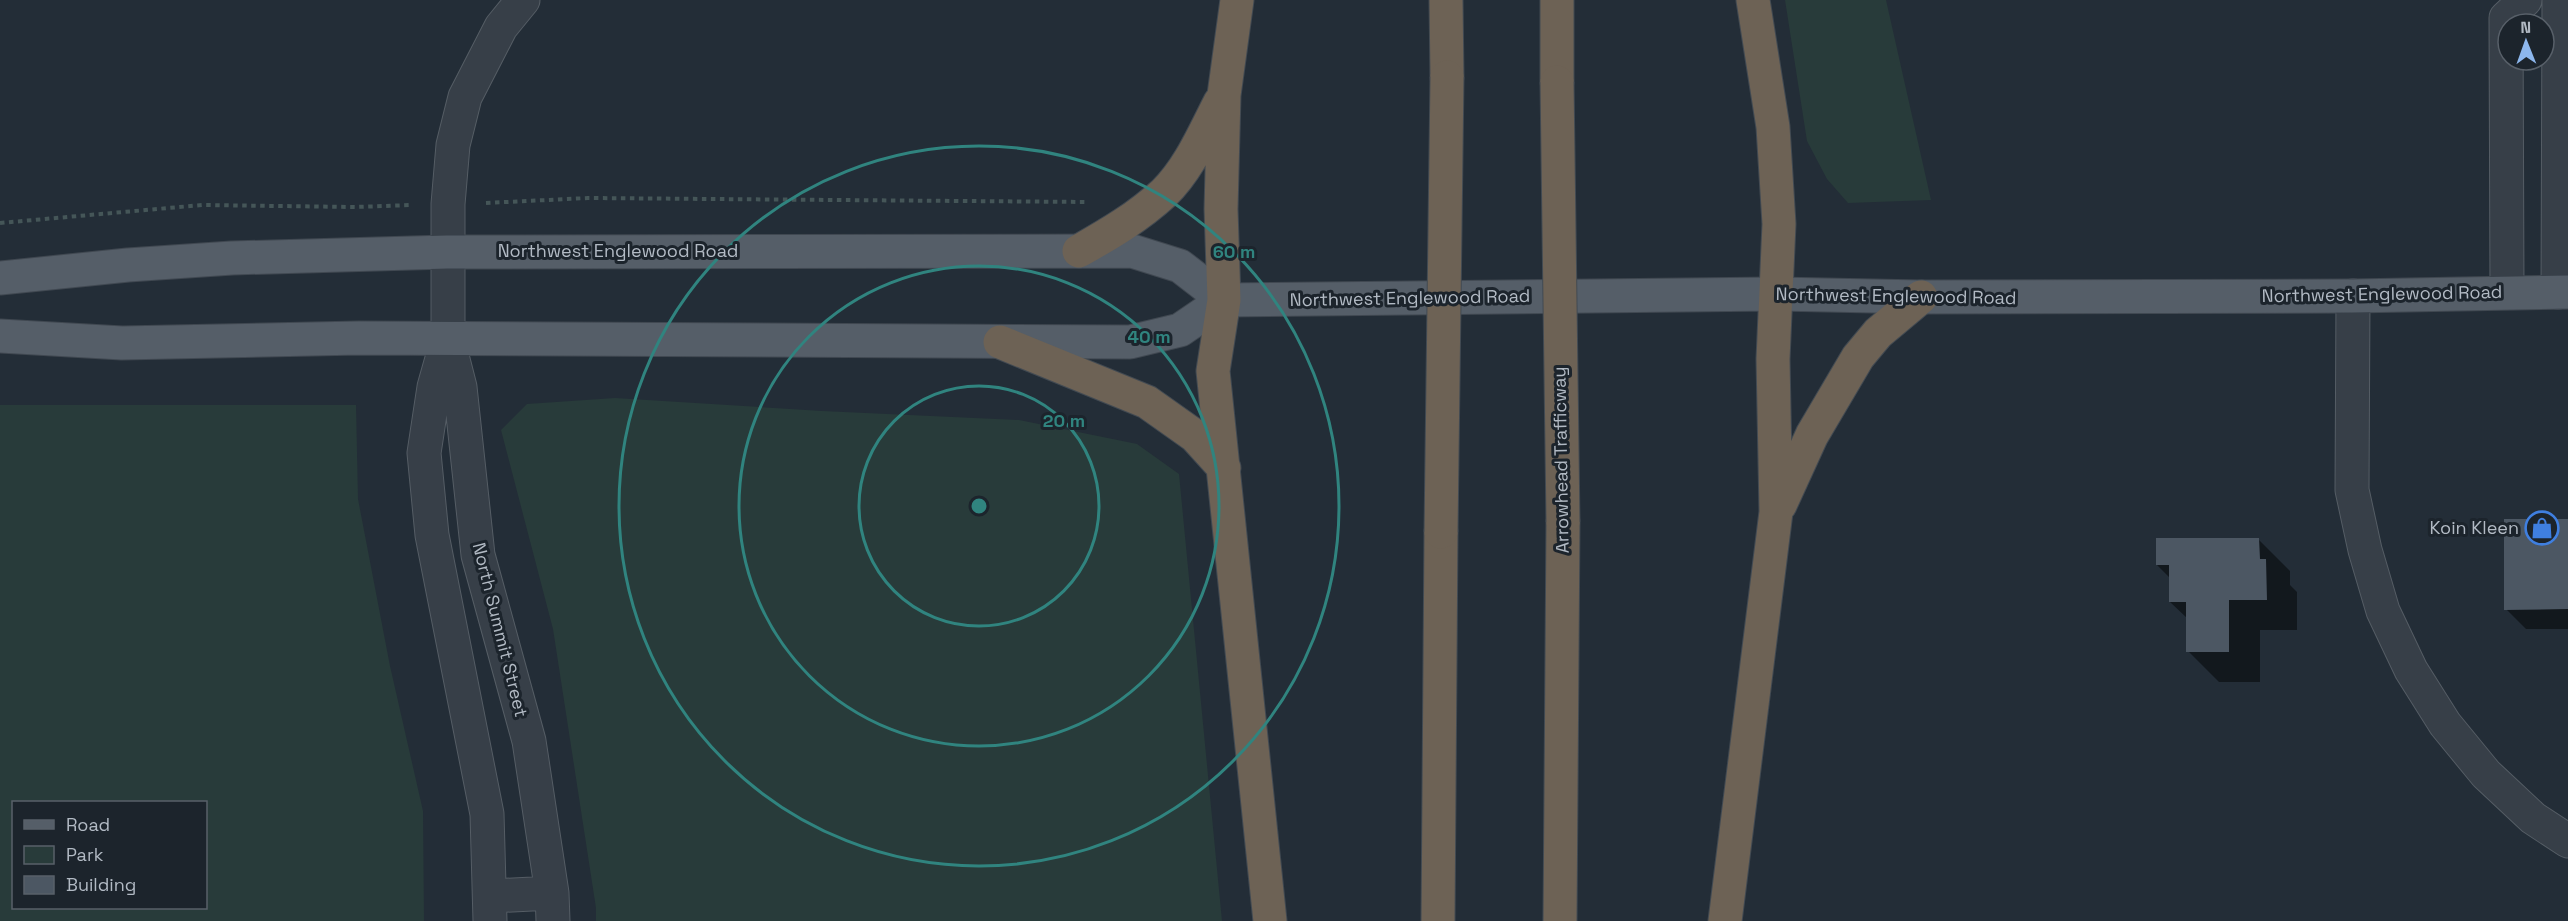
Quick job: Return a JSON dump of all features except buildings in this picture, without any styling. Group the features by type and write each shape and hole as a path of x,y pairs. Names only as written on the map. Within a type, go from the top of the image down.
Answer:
{"highway":[{"path":"1237,0 1224,95 1221,209 1224,300 1213,371 1270,921"},
{"path":"1438,921 1446,0"},
{"name":"Arrowhead Trafficway","path":"1557,0 1563,522 1560,921"},
{"path":"1725,921 1776,512 1774,294 1779,224 1773,127 1753,0"},
{"path":"1079,251 1129,222 1165,192 1195,151 1224,95"},
{"path":"1776,512 1812,435 1858,357 1878,333 1921,297"},
{"path":"1000,342 1147,402 1195,436 1224,468"}],"main road":[{"name":"Northwest Englewood Road","path":"0,278 128,264 232,258 447,252 1132,251 1180,266 1224,300 1774,294 1921,297 2353,296 2563,292"},
{"path":"0,336 122,343 359,338 1130,342 1180,330 1224,300"}],"street":[{"name":"North Summit Street","path":"524,0 501,27 465,97 453,145 447,252 448,340 460,387 478,555 529,741 553,907"},
{"path":"2507,292 2506,18 2525,0"},
{"path":"2559,0 2563,292"},
{"path":"2353,296 2352,490 2383,611 2422,688 2445,724 2486,774 2532,818 2568,841"},
{"name":"North Summit Street","path":"448,340 435,387 424,453 432,535 487,814 491,908"},
{"path":"491,908 553,907"}],"path":[{"path":"550,201 588,198 1098,202"},
{"path":"0,223 202,205 355,207"}],"green space":[{"path":"1785,0 1886,0 1931,200 1848,203 1827,179 1807,141"},
{"path":"615,398 1019,420 1137,444 1179,474 1222,921 596,921 596,908 553,629 501,430 527,404"},
{"path":"0,405 356,405 358,499 390,666 423,811 424,921 0,921"}],"place":[{"name":"Koin Kleen","path":"2542,528"}]}
